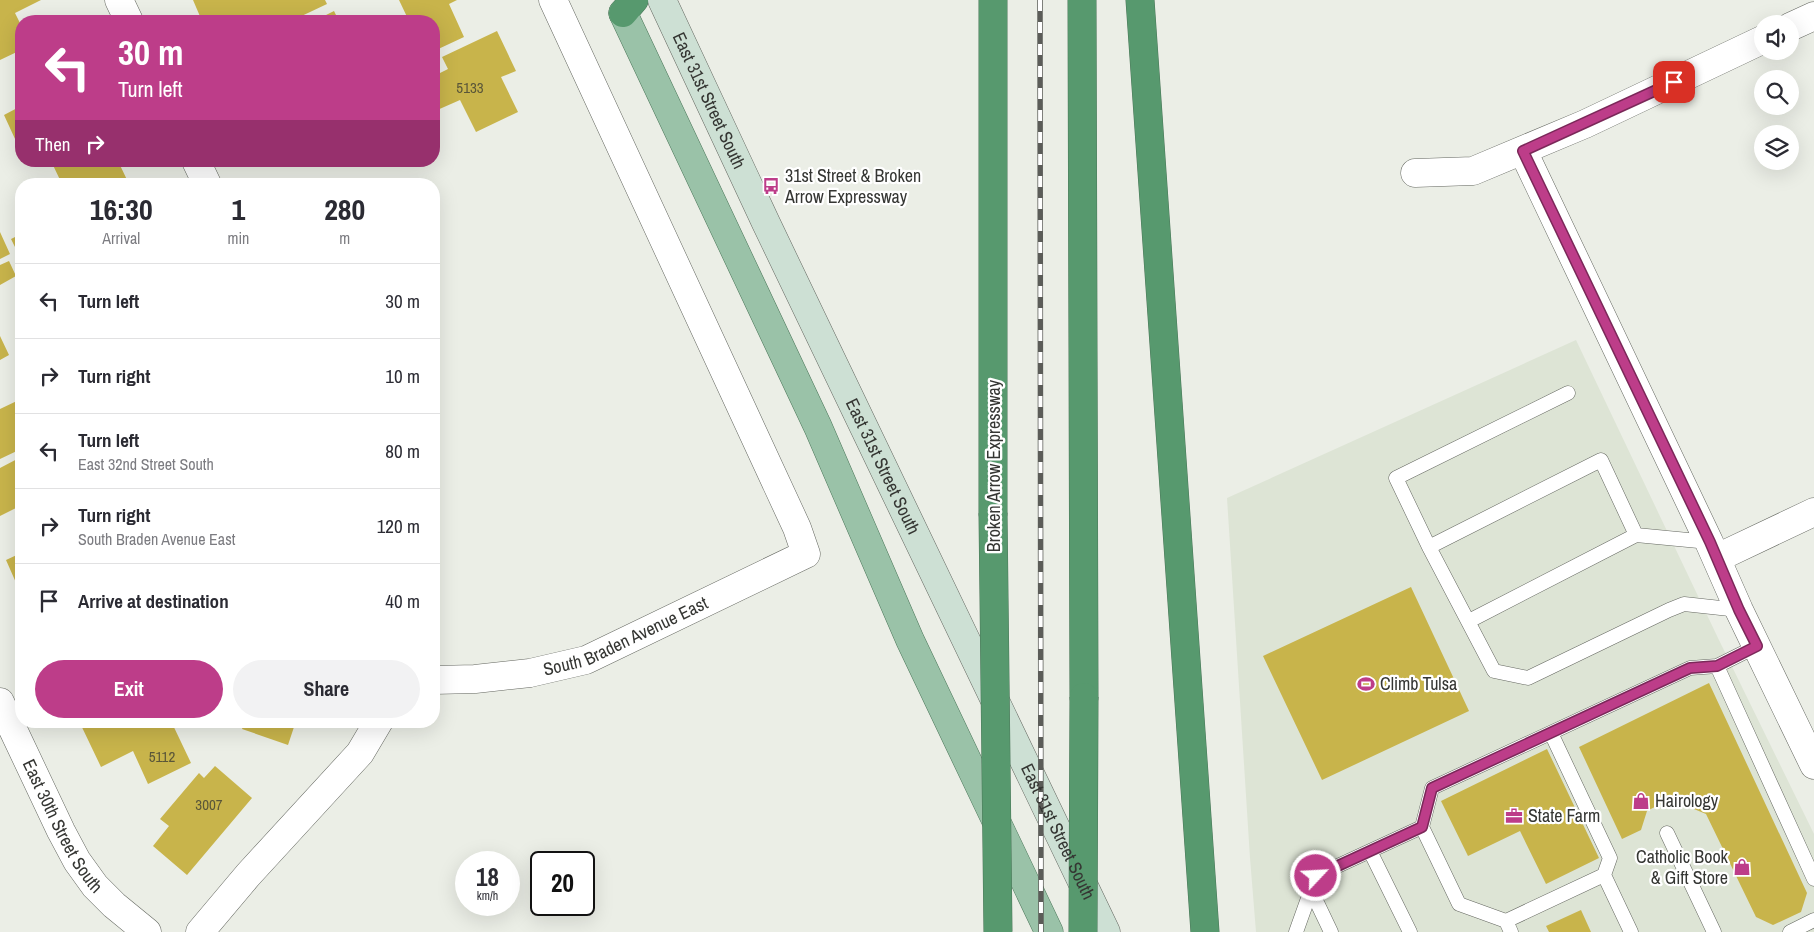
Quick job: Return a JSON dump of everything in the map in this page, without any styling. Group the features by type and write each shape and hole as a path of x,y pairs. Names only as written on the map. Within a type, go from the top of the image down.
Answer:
{"highway":[{"name":"Broken Arrow Expressway","path":"993,0 993,513 998,932"},
{"path":"1082,0 1083,932"},
{"path":"1140,0 1204,932"}],"main road":[{"name":"East 31st Street South","path":"662,0 1106,932"},
{"path":"625,4 822,436 910,640 1049,932"}],"street":[{"path":"119,0 126,15"},
{"name":"South Braden Avenue East","path":"440,680 475,679 530,673 586,660 806,554 797,528 553,0"},
{"path":"1799,23 1814,16"},
{"path":"1415,173 1473,171 1585,124 1754,44"},
{"path":"1523,151 1814,765"},
{"path":"1713,550 1814,512"},
{"name":"East 30th Street South","path":"0,702 77,862 95,886 114,906 147,932"},
{"path":"200,932 248,875 360,753 375,728"}],"lane":[{"path":"1568,393 1396,478 1429,547 1494,671 1528,678 1684,604 1739,610"},
{"path":"1429,547 1601,460 1636,536"},
{"path":"1469,621 1636,536 1713,550"},
{"path":"1551,733 1610,858 1604,875 1508,927 1459,904 1422,827 1432,788 1690,668 1717,666 1757,646"},
{"path":"1717,666 1814,879"},
{"path":"1296,932 1316,876 1422,827"},
{"path":"1667,833 1714,932"},
{"path":"1370,851 1410,932"},
{"path":"1604,875 1631,932"},
{"path":"1311,890 1331,932"},
{"path":"1793,931 1814,920"}],"shaded area":[{"path":"1576,340 1814,834 1814,932 1256,932 1227,498"}],"building":[{"path":"0,0 41,0 15,13 15,53 0,60"},
{"path":"193,0 325,0 327,4 304,15 199,15"},
{"path":"399,0 457,0 449,4 464,37 440,48 440,15 406,15"},
{"path":"334,11 336,15 326,15"},
{"path":"497,31 516,71 501,77 518,112 476,132 460,100 440,109 440,73 448,69 442,57"},
{"path":"15,109 15,139 4,115"},
{"path":"54,167 121,167 126,178 59,178"},
{"path":"0,232 10,254 0,259"},
{"path":"15,237 15,247 11,239"},
{"path":"9,261 15,277 0,285 0,265"},
{"path":"0,336 9,355 0,360"},
{"path":"15,402 15,452 0,459 0,409"},
{"path":"15,460 15,508 0,516 0,468"},
{"path":"15,556 15,580 6,560"},
{"name":"Climb Tulsa","path":"1411,587 1469,711 1322,780 1263,656"},
{"path":"1709,683 1807,893 1801,912 1773,925 1756,917 1706,814 1670,799 1647,811 1641,830 1622,839 1579,747"},
{"path":"82,728 174,728 191,763 148,784 133,751 101,767"},
{"path":"242,728 294,728 288,745"},
{"name":"State Farm","path":"1547,749 1599,858 1546,884 1520,831 1468,856 1441,801"},
{"path":"215,766 252,798 187,875 153,846 169,826 160,819 199,773 204,778"},
{"path":"1581,910 1591,932 1549,932 1546,926"}],"railway":[{"path":"1040,0 1041,932"}],"place":[{"name":"31st Street & Broken Arrow Expressway","path":"771,186"},
{"name":"Climb Tulsa","path":"1366,684"},
{"name":"Hairology","path":"1641,801"},
{"name":"State Farm","path":"1514,816"},
{"name":"Catholic Book & Gift Store","path":"1742,867"}],"route":[{"path":"1316,876 1422,827 1432,788 1690,668 1717,666 1757,646 1739,610 1710,542 1523,151 1674,82"}]}
